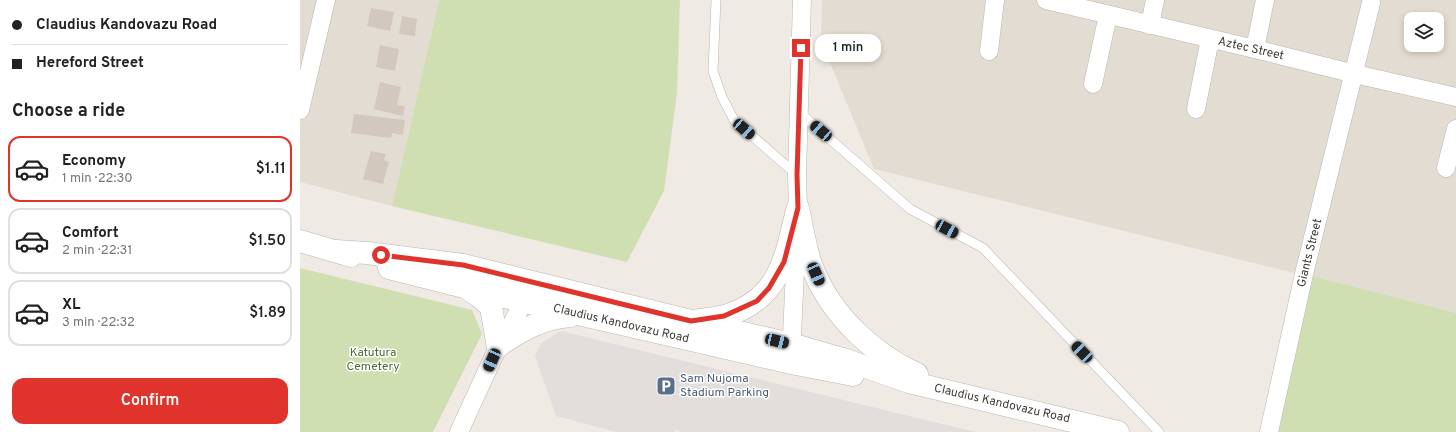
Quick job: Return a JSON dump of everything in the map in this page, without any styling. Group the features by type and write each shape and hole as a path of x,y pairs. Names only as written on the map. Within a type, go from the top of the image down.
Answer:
{"street":[{"path":"300,110 326,0"},
{"path":"791,354 798,208 797,175 802,0"},
{"path":"989,51 995,0"},
{"path":"1150,24 1155,0"},
{"path":"1254,49 1266,0"},
{"name":"Aztec Street","path":"1050,1 1456,97"},
{"name":"Giants Street","path":"1269,432 1304,274 1355,74 1371,3"},
{"path":"1093,84 1108,14"},
{"path":"1196,109 1210,39"},
{"path":"1446,168 1456,129"},
{"path":"691,321 724,316 757,301 769,288 784,262 798,208"},
{"path":"798,208 811,264 832,306 854,330 880,352 905,368 966,396"},
{"name":"Claudius Kandovazu Road","path":"300,241 336,251 362,261 457,285 529,292 691,321 859,376 909,382 1118,432"},
{"name":"Claudius Kandovazu Road","path":"336,251 367,253 463,265 584,315 791,354"},
{"path":"457,285 479,296 491,306 500,345"},
{"path":"460,432 500,345 529,292"},
{"path":"500,345 521,330 542,321 559,317 584,315"}],"lane":[{"path":"716,0 712,71 722,97 734,120 797,175"},
{"path":"799,112 910,209 983,248 1159,432"}],"shaded area":[{"path":"300,0 439,0 392,206 300,182"},
{"path":"822,0 1456,0 1456,313 874,169 821,41"},
{"name":"Sam Nujoma Stadium Parking","path":"561,331 976,432 680,432 677,430 674,432 616,432 556,416 535,356 541,343"}],"green space":[{"path":"439,0 680,0 677,93 664,191 627,262 392,206"},
{"name":"Katutura Cemetery","path":"300,268 472,310 482,334 433,432 300,432"},
{"path":"1304,274 1456,313 1456,432 1269,432"}],"building":[{"path":"371,8 394,12 390,31 367,26"},
{"path":"402,16 417,19 415,36 399,34"},
{"path":"380,45 399,49 395,71 376,67"},
{"path":"380,82 401,87 397,105 405,106 403,116 374,109"},
{"path":"354,114 405,120 403,135 392,133 391,138 351,133"},
{"path":"371,151 386,154 384,160 389,162 383,184 363,179"}],"place":[{"name":"Sam Nujoma Stadium Parking","path":"666,386"}],"route":[{"path":"381,255 463,265 691,321 724,316 749,305 757,301 769,288 784,262 798,208 797,175 801,48"}]}
